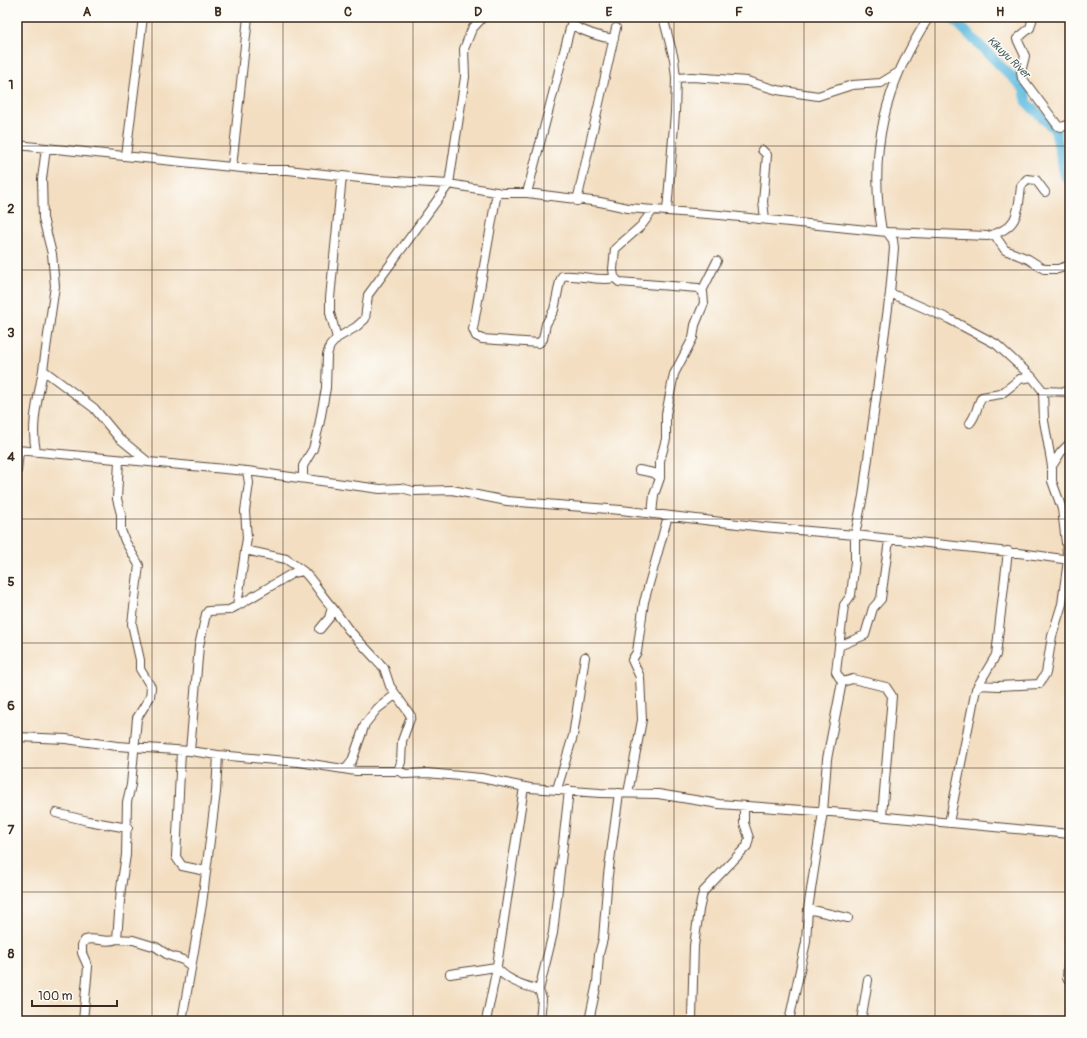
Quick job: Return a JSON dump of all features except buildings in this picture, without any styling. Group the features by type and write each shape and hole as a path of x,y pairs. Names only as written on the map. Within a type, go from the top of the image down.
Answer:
{"street":[{"path":"126,156 143,17"},
{"path":"232,167 248,17"},
{"path":"303,478 303,466 313,449 319,426 326,388 328,351 337,338 346,331 356,327 364,319 368,295 449,184 465,77 464,49 472,29 484,17"},
{"path":"663,17 674,59 676,78 675,113 667,211"},
{"path":"789,1021 803,959 808,909 823,812 827,759 842,682 836,672 844,606 851,595 855,561 855,535 863,496 890,293 894,248 893,240 884,232 878,203 878,156 884,114 899,72 918,33 929,17"},
{"path":"1034,17 1030,28 1017,39 1026,56 1021,72 1022,78 1058,126 1062,128 1070,124"},
{"path":"527,193 555,81 572,21 583,31 614,39"},
{"path":"577,201 585,156 596,120 609,51 614,39 616,28"},
{"path":"676,78 692,77 747,81 777,90 818,96 852,85 881,83 899,72"},
{"path":"17,145 232,167 449,184 497,192 527,193 577,201 653,210 765,219 884,232 980,236 994,234 1013,221 1018,214 1021,186 1027,179 1036,180 1045,192"},
{"path":"36,451 34,438 35,423 55,286 52,254 43,218 42,179 46,148"},
{"path":"762,150 767,155 763,202 765,219"},
{"path":"337,338 330,313 330,298 342,176"},
{"path":"497,192 476,308 473,329 476,336 482,339 539,344 543,339 546,324 554,310 562,276 568,275 604,281 615,278"},
{"path":"653,210 641,226 615,249 613,269 615,278 619,282 698,288 702,291"},
{"path":"994,234 1005,250 1028,259 1044,269 1058,269 1070,265"},
{"path":"652,514 654,496 660,478 660,461 666,440 666,414 674,374 693,338 695,325 704,303 702,291 717,261"},
{"path":"890,293 949,319 996,344 1032,377 1043,391 1044,421 1052,466 1052,481 1062,509 1069,560 1062,604 1052,636 1046,672 1040,684 999,686 978,685"},
{"path":"43,370 94,408 120,438 147,461"},
{"path":"970,423 977,414 979,402 982,397 1000,394 1020,379 1032,377"},
{"path":"1043,391 1070,392"},
{"path":"1052,466 1061,452 1070,443"},
{"path":"17,471 18,450 36,451 119,461 147,461 204,468 247,471 380,489 401,488 413,491 452,490 506,500 1008,551 1069,560"},
{"path":"117,939 128,828 127,802 135,747 137,718 150,697 151,687 140,669 140,660 132,624 139,565 125,541 121,530 121,514 116,499 119,461"},
{"path":"639,470 654,473 660,478"},
{"path":"237,606 247,538 245,511 249,483 247,471"},
{"path":"1063,519 1070,512"},
{"path":"628,793 642,720 640,677 632,660 637,652 644,602 668,516"},
{"path":"840,646 864,635 873,608 881,599 889,540"},
{"path":"245,550 286,559 303,571 311,578 325,600 348,629 384,668 388,683 411,717 402,741 401,762 398,770"},
{"path":"949,823 976,689 996,655 1008,551"},
{"path":"190,751 199,646 206,614 208,611 229,610 293,573 303,571"},
{"path":"320,630 330,618 332,607"},
{"path":"557,789 573,736 585,657"},
{"path":"842,682 853,680 886,688 892,696 882,816"},
{"path":"346,769 352,761 365,724 377,709 395,695"},
{"path":"17,738 66,739 299,762 356,771 398,770 406,774 427,773 480,778 524,787 600,793 658,794 713,803 882,816 1070,834"},
{"path":"181,751 176,857 182,866 206,871"},
{"path":"182,1021 202,904 216,792 218,755"},
{"path":"486,1021 496,968 524,787"},
{"path":"540,1021 542,999 539,990 553,933 569,790"},
{"path":"589,1021 597,983 599,954 603,939 608,875 618,793"},
{"path":"692,1017 694,946 700,903 703,892 747,846 749,838 744,823 744,806"},
{"path":"56,813 88,821 128,828"},
{"path":"808,909 848,918"},
{"path":"1070,934 1067,978 1070,980"},
{"path":"83,1021 88,967 82,953 82,945 85,940 133,940 152,945 168,955 183,960 191,966"},
{"path":"450,974 496,968"},
{"path":"496,968 503,976 519,984 539,990"},
{"path":"861,1021 868,980"}],"waterway":[{"name":"Kikuyu River","path":"951,17 1024,89 1027,103 1055,130 1065,177 1070,180"}]}
